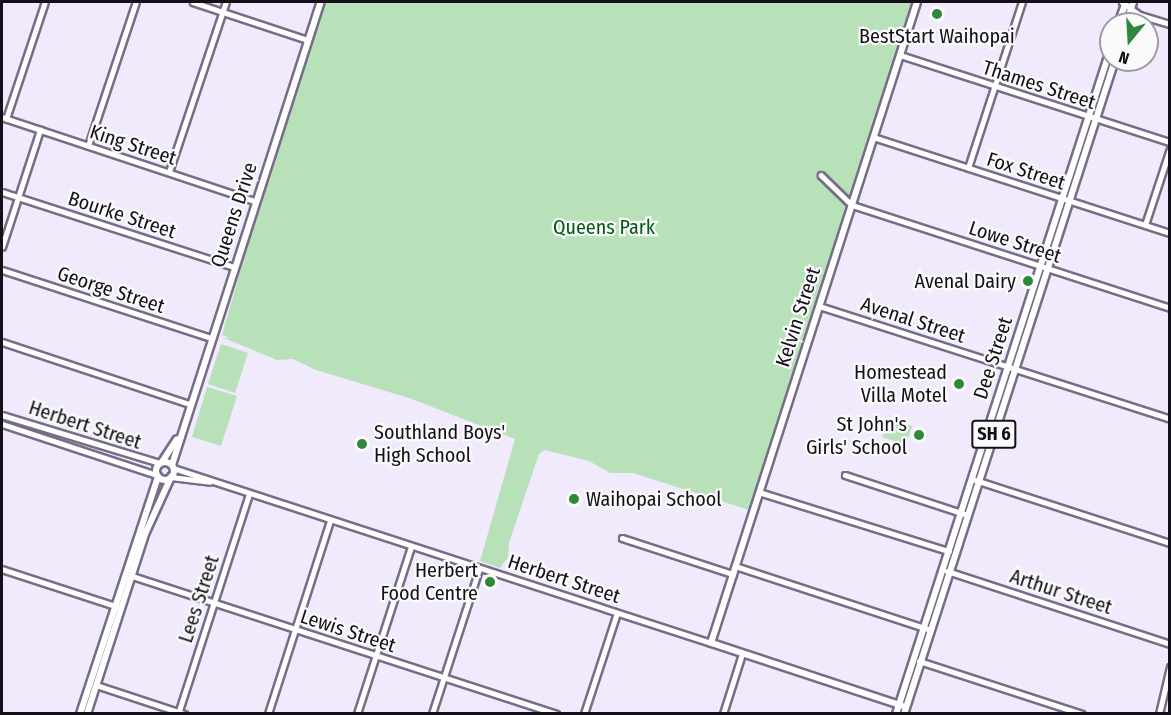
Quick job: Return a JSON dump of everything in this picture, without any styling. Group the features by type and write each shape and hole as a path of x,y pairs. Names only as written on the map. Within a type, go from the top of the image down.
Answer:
{"main road":[{"name":"Queens Drive","path":"172,466 177,439 321,2"},
{"name":"Kelvin Street","path":"711,643 917,2"},
{"name":"Dee Street","path":"896,714 1066,200 1104,72"},
{"name":"Dee Street","path":"1092,118 1109,72"},
{"name":"Dee Street","path":"905,710 979,481 1011,368"},
{"name":"Queens Drive","path":"161,463 177,439"},
{"name":"Herbert Street","path":"171,477 158,476 161,463 172,466"},
{"path":"118,607 132,576 158,500 171,477 172,466"},
{"path":"80,714 93,684 158,476"},
{"name":"Herbert Street","path":"711,643 899,704 905,710"},
{"path":"87,714 93,684"}],"street":[{"path":"4,118 45,2"},
{"path":"87,146 136,2"},
{"path":"193,2 308,40"},
{"path":"169,172 226,2"},
{"path":"968,168 1022,2"},
{"path":"1127,3 1170,24"},
{"name":"Thames Street","path":"900,55 1170,142"},
{"name":"King Street","path":"4,118 255,201"},
{"path":"2,247 40,130"},
{"name":"Fox Street","path":"873,137 1170,233"},
{"path":"1145,225 1170,149"},
{"path":"821,176 852,205"},
{"name":"Bourke Street","path":"2,192 234,267"},
{"name":"Lowe Street","path":"852,205 1170,308"},
{"name":"George Street","path":"2,270 211,338"},
{"name":"Avenal Street","path":"819,306 1170,419"},
{"path":"2,342 189,404"},
{"name":"Herbert Street","path":"2,416 161,463"},
{"name":"Herbert Street","path":"2,424 158,476"},
{"path":"53,441 56,433"},
{"name":"Herbert Street","path":"172,466 249,494 711,643"},
{"path":"846,475 968,515"},
{"name":"Herbert Street","path":"171,477 213,482"},
{"path":"972,479 1170,543"},
{"path":"759,492 949,551"},
{"name":"Lees Street","path":"178,713 249,494"},
{"path":"268,714 330,520"},
{"path":"621,538 733,574"},
{"path":"357,714 411,547"},
{"path":"735,566 931,630"},
{"path":"2,569 118,607"},
{"path":"432,714 479,569"},
{"name":"Arthur Street","path":"942,570 1170,644"},
{"name":"Lewis Street","path":"132,576 556,714"},
{"path":"584,714 617,613"},
{"path":"723,714 742,654"},
{"path":"914,659 1082,714"},
{"path":"1159,714 1170,667"},
{"path":"93,684 184,714"}],"green space":[{"name":"Queens Park","path":"325,2 913,2 749,510 633,473 610,473 589,461 545,450 539,454 509,543 508,557 500,568 480,561 515,439 409,398 316,370 293,359 277,360 224,338 230,338 222,335 261,198"},
{"path":"221,344 248,353 235,393 208,384"},
{"path":"207,387 237,396 221,446 192,437"},
{"path":"889,418 912,426 906,445 882,437"}],"place":[{"name":"BestStart Waihopai","path":"937,14"},
{"name":"Avenal Dairy","path":"1028,281"},
{"name":"Homestead Villa Motel","path":"959,384"},
{"name":"St John's Girls' School","path":"919,435"},
{"name":"Southland Boys' High School","path":"362,444"},
{"name":"Waihopai School","path":"574,499"},
{"name":"Herbert Food Centre","path":"490,582"}]}
